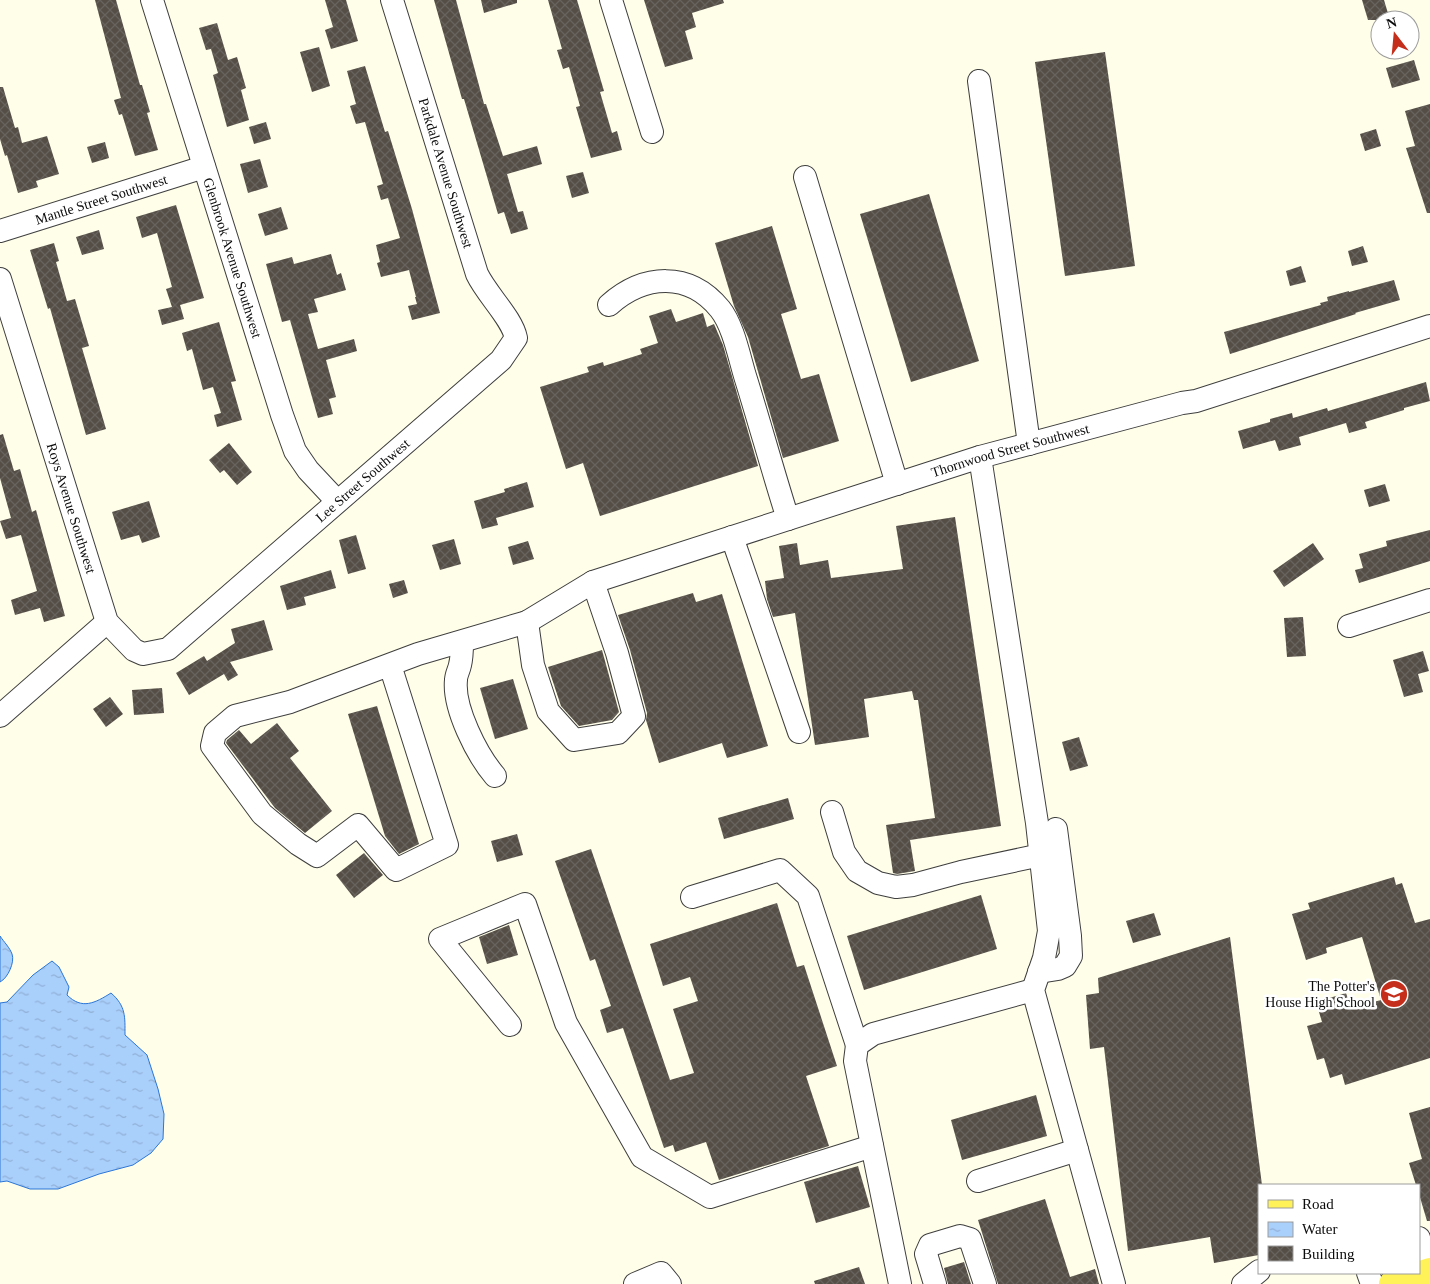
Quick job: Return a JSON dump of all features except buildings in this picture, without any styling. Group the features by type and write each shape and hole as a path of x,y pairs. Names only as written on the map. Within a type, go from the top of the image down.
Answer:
{"main road":[{"path":"1393,1284 1430,1272"}],"street":[{"name":"Glenbrook Avenue Southwest","path":"152,0 282,415 295,451 308,470 337,501"},
{"name":"Parkdale Avenue Southwest","path":"392,0 477,274 483,286 514,329 516,338"},
{"path":"611,0 652,132"},
{"path":"979,80 1029,444"},
{"name":"Mantle Street Southwest","path":"0,231 204,167"},
{"path":"805,177 897,484"},
{"name":"Roys Avenue Southwest","path":"0,278 107,622 134,650 143,654 168,649 203,618"},
{"path":"609,305 620,295 643,284 679,281 705,295 720,309 727,321 739,355 788,519"},
{"name":"Thornwood Street Southwest","path":"390,665 447,845 396,870 358,825 317,856 298,844 262,814 212,746 215,733 236,716 290,702 418,654 527,622 593,582 980,457 1182,403 1196,401 1430,326"},
{"name":"Lee Street Southwest","path":"203,618 500,360 516,338"},
{"path":"980,457 1041,855 1050,931 1044,958 1036,981 1077,1150 1114,1284"},
{"path":"732,537 799,732"},
{"path":"527,622 533,665 548,711 574,740 618,733 634,716 617,653 593,582"},
{"path":"1349,626 1430,600"},
{"path":"0,716 107,622"},
{"path":"462,642 462,654 455,679 458,699 468,732 494,776"},
{"path":"832,812 844,852 857,871 878,883 896,887 913,885 961,872 1041,855"},
{"path":"857,1045 873,1034 1036,981 1065,966 1070,956 1070,936 1056,829"},
{"path":"692,897 780,870 808,896 857,1045 855,1061 900,1284"},
{"path":"510,1025 440,939 525,904 566,1022 642,1157 710,1197 872,1146"},
{"path":"978,1181 1077,1150"},
{"path":"935,1284 926,1254 930,1245 960,1236 970,1239 985,1284"},
{"path":"1420,1241 1430,1272"},
{"path":"1243,1284 1258,1272"},
{"path":"635,1284 661,1273 670,1284"}],"water":[{"path":"0,936 13,957 8,973 0,982"},
{"path":"52,961 59,967 69,987 67,995 73,1000 83,1004 89,1003 111,993 120,1003 125,1017 125,1035 147,1055 158,1089 164,1114 163,1139 151,1153 133,1165 99,1174 58,1189 30,1189 7,1181 0,1182 0,1003 7,1002 33,975"}],"place":[{"name":"The Potter's House High School","path":"1394,994"}]}
